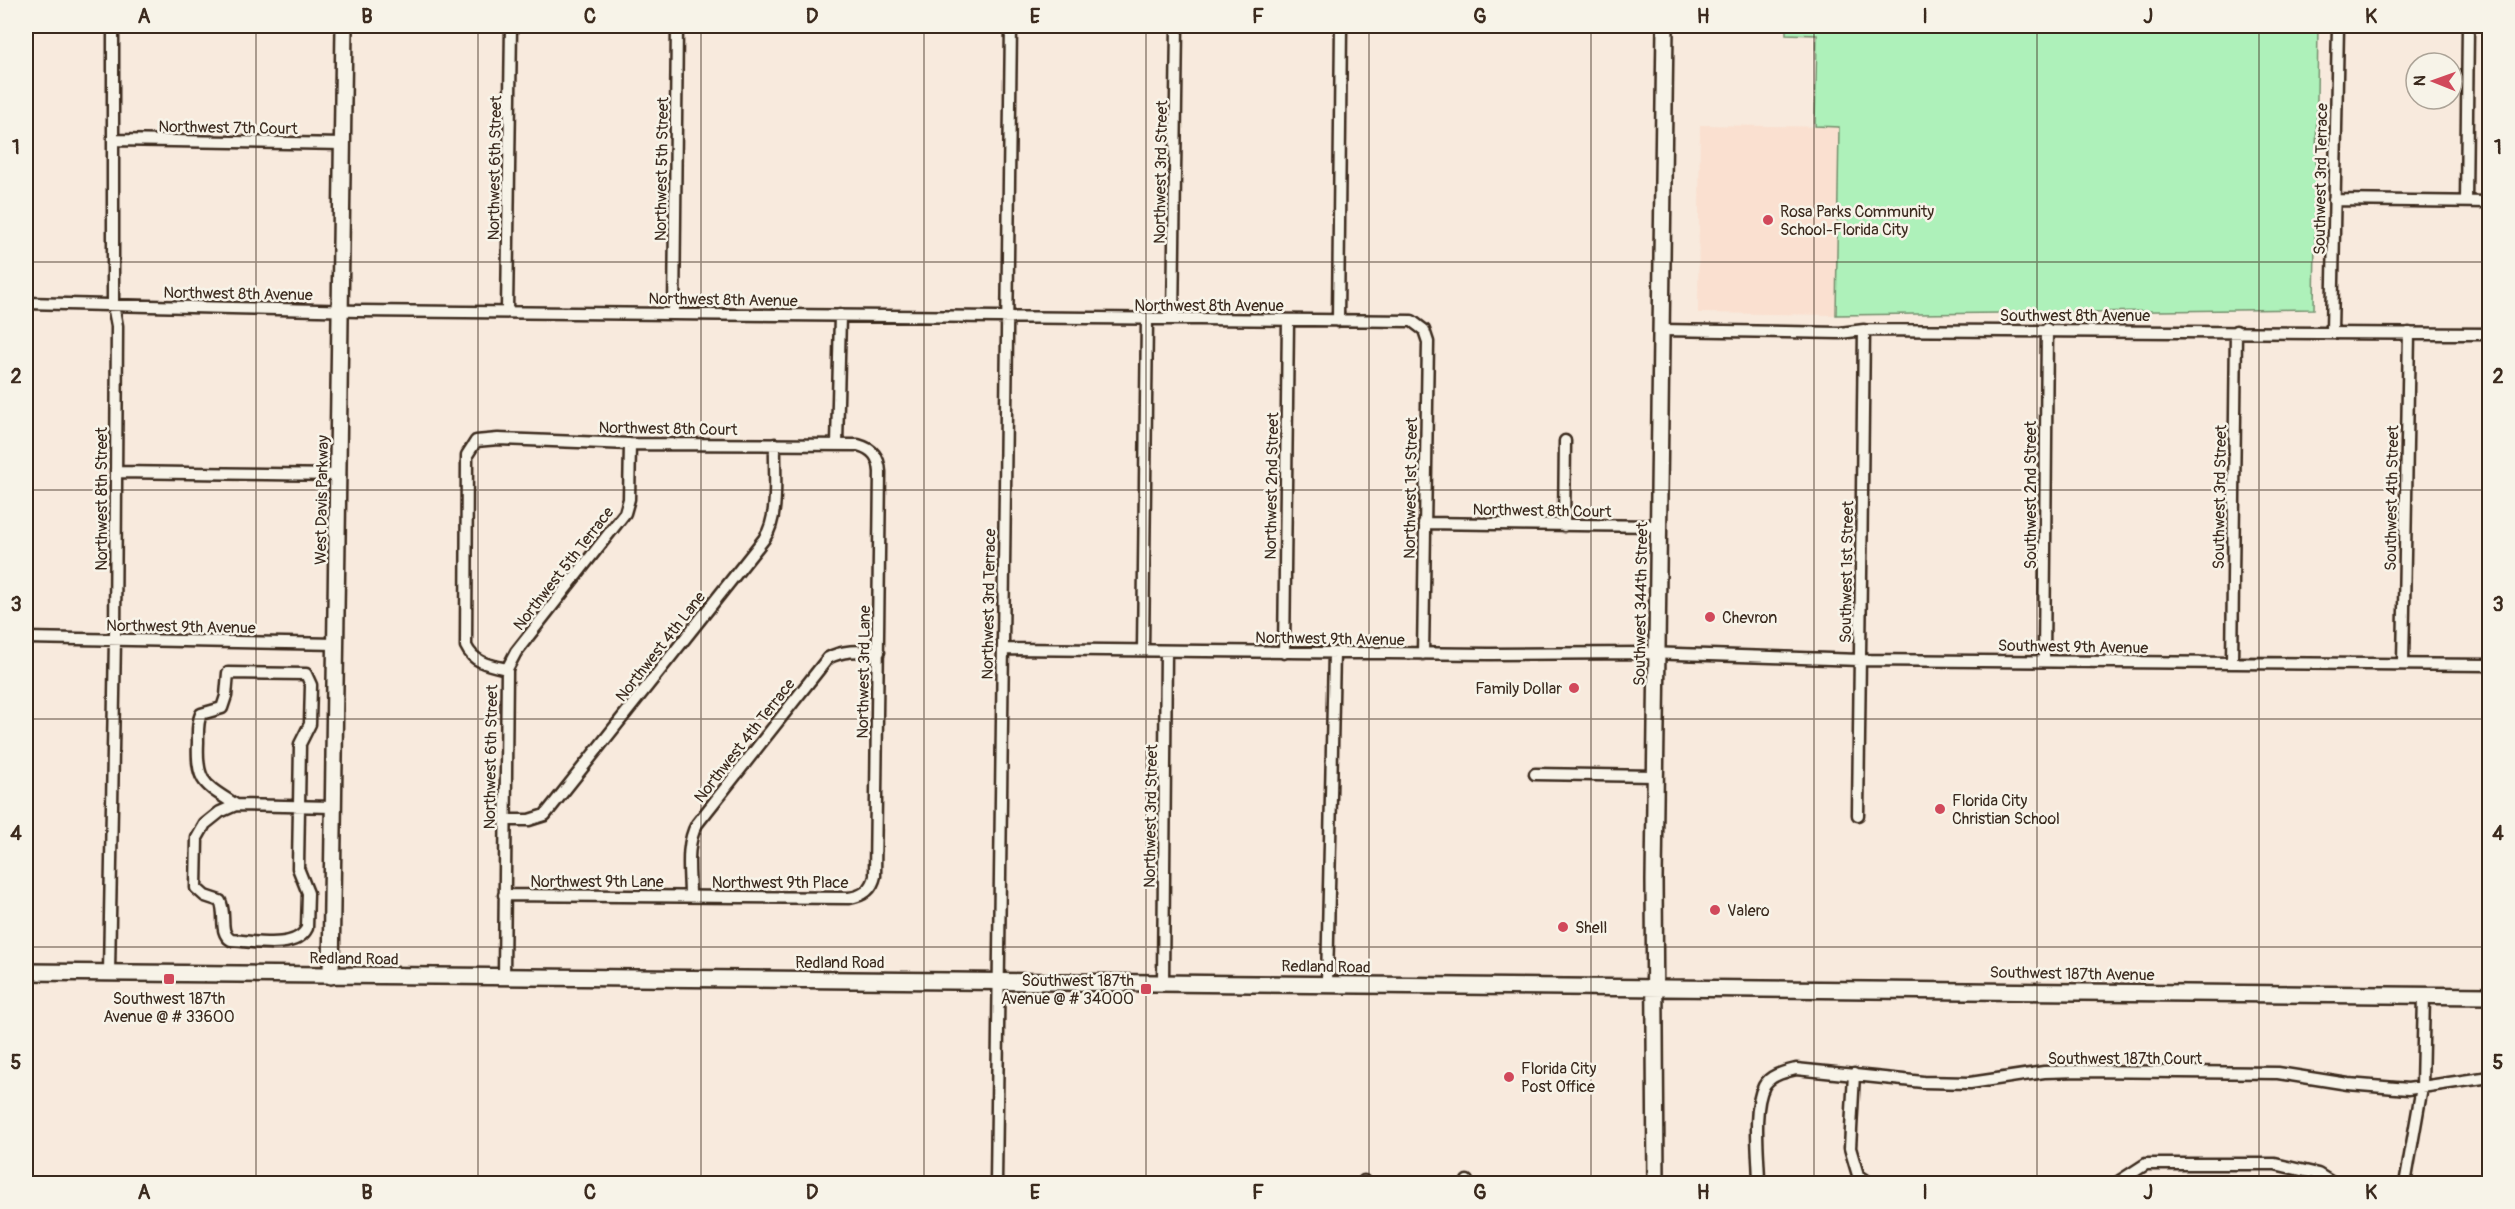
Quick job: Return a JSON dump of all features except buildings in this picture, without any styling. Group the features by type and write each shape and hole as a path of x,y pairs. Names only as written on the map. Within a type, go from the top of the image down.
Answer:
{"street":[{"name":"Northwest 8th Street","path":"109,973 117,472 117,326 113,305 113,26"},
{"name":"West Davis Parkway","path":"331,976 340,475 344,26"},
{"name":"Northwest 6th Street","path":"507,311 511,26"},
{"name":"Northwest 5th Street","path":"674,313 677,26"},
{"name":"Northwest 3rd Terrace","path":"996,1184 1011,26"},
{"name":"Northwest 3rd Street","path":"1173,319 1177,26"},
{"path":"1338,321 1341,26"},
{"name":"Southwest 344th Street","path":"1656,1184 1655,776 1665,26"},
{"name":"Southwest 3rd Terrace","path":"2332,332 2338,26"},
{"path":"2466,202 2468,26"},
{"name":"Northwest 7th Court","path":"113,140 343,144"},
{"path":"2334,200 2490,202"},
{"name":"Northwest 8th Avenue","path":"26,303 341,310 1408,321 1420,325"},
{"path":"837,445 840,315"},
{"path":"1143,650 1147,319"},
{"name":"Northwest 2nd Street","path":"1284,653 1288,320"},
{"name":"Northwest 1st Street","path":"1420,325 1427,335 1428,342 1423,654"},
{"name":"Southwest 8th Avenue","path":"1661,330 1840,333 1864,330 2047,329 2490,334"},
{"name":"Southwest 2nd Street","path":"2044,661 2047,329"},
{"name":"Southwest 1st Street","path":"1858,815 1864,330"},
{"name":"Southwest 3rd Street","path":"2232,663 2236,332"},
{"name":"Southwest 4th Street","path":"2403,664 2409,333"},
{"name":"Northwest 8th Court","path":"467,455 476,441 498,439 630,444 858,445 875,454"},
{"path":"1564,441 1564,526"},
{"name":"Northwest 5th Terrace","path":"507,669 516,652 625,513 629,499 630,444"},
{"name":"Northwest 4th Lane","path":"505,820 529,820 545,815 772,529 775,444"},
{"name":"Northwest 3rd Lane","path":"868,890 873,884 874,876 879,652 880,472 875,454"},
{"name":"Northwest 6th Street","path":"467,455 466,646 474,659 507,669 504,978"},
{"path":"117,472 340,475"},
{"name":"Northwest 8th Court","path":"1424,524 1659,526"},
{"name":"Northwest 9th Avenue","path":"26,638 337,644"},
{"name":"Northwest 9th Avenue","path":"1003,649 1423,654 1657,653"},
{"name":"Northwest 4th Terrace","path":"690,896 690,849 696,824 828,658 847,651 879,652"},
{"name":"Northwest 3rd Street","path":"1163,982 1166,651"},
{"path":"1326,984 1334,653"},
{"name":"Southwest 9th Avenue","path":"1657,653 1860,660 2490,665"},
{"path":"236,806 210,788 200,777 197,760 198,720 201,714 216,710 225,704 228,673 298,672 306,674 311,685 310,724 300,744 299,807 298,868 308,893 307,928 298,938 279,942 231,940 226,937 224,908 220,901 205,896 196,888 197,838 201,830 220,812 236,806 299,807 334,807"},
{"path":"1535,774 1655,776"},
{"name":"Northwest 9th Place","path":"690,896 849,898 857,897 868,890"},
{"name":"Northwest 9th Lane","path":"504,895 690,896"},
{"name":"Redland Road","path":"26,972 1654,987"},
{"name":"Southwest 187th Avenue","path":"1654,987 2490,996"},
{"path":"2405,1184 2422,1087 2424,996"},
{"name":"Southwest 187th Court","path":"1759,1184 1758,1111 1764,1086 1778,1074 1796,1069 1923,1082 1970,1083 2044,1072 2278,1073 2393,1089 2490,1077"},
{"path":"1854,1074 1850,1148 1858,1175 1871,1184"},
{"path":"2115,1184 2146,1164 2275,1164 2318,1174 2334,1184"}],"shaded area":[{"name":"Rosa Parks Community School-Florida City","path":"1700,125 1839,127 1836,315 1698,313"}],"green space":[{"path":"1786,26 2318,26 2314,309 1836,315 1839,127 1815,126 1817,35 1786,34"},
{"path":"2488,680 2490,680 2489,979 2485,979"}],"place":[{"name":"Rosa Parks Community School-Florida City","path":"1768,220"},
{"name":"Chevron","path":"1710,617"},
{"name":"Family Dollar","path":"1574,688"},
{"name":"Florida City Christian School","path":"1940,809"},
{"name":"Valero","path":"1715,910"},
{"name":"Shell","path":"1563,927"},
{"name":"Southwest 187th Avenue @ # 33600","path":"169,979"},
{"name":"Southwest 187th Avenue @ # 34000","path":"1146,989"},
{"name":"Florida City Post Office","path":"1509,1077"}]}
